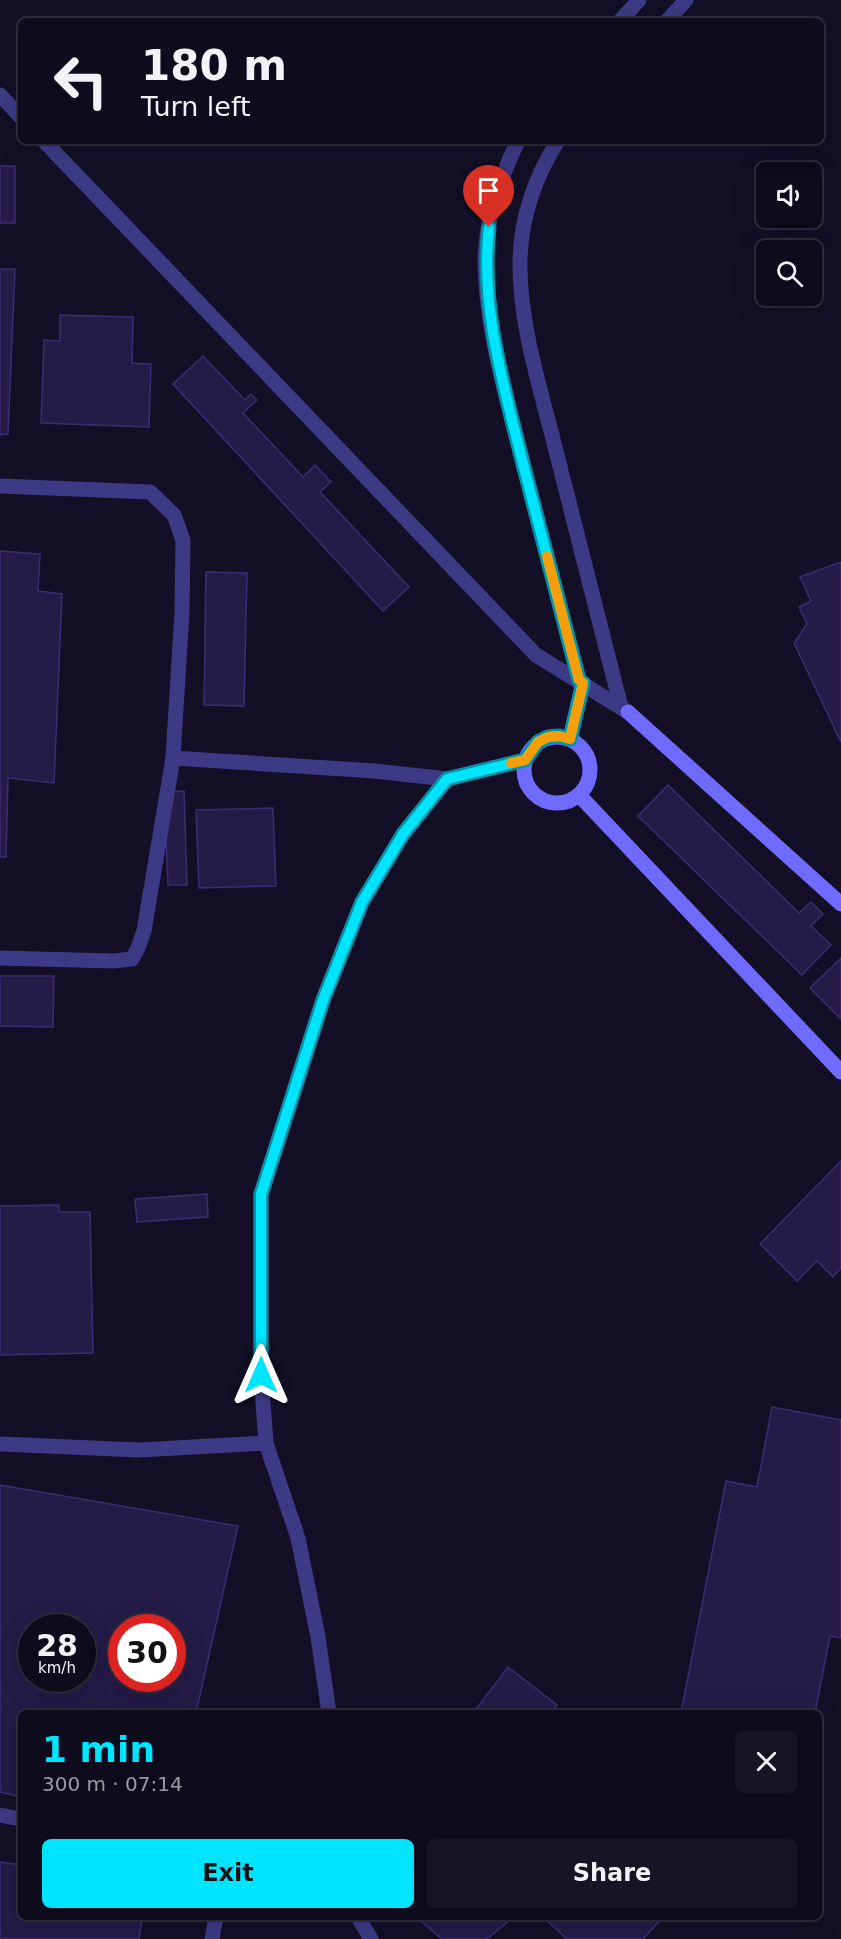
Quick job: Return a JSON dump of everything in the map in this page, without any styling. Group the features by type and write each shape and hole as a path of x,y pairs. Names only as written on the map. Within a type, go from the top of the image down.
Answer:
{"street":[{"path":"623,18 639,0"},
{"path":"670,18 686,0"},
{"path":"0,95 18,114"},
{"path":"47,144 536,655 624,709 841,904"},
{"path":"517,144 494,198 485,256 486,286 498,366 581,682 570,739"},
{"path":"556,144 537,180 528,208 522,233 520,283 532,359 624,709"},
{"path":"0,486 150,492 174,515 183,540 182,612 173,758 144,931 138,948 132,959 114,961 0,958"},
{"path":"559,736 570,739 586,754 590,765 590,776 579,795 570,801 548,802 538,798 526,781 525,760 538,742 548,737 559,736"},
{"path":"173,758 375,771 447,779 525,760"},
{"path":"329,1710 318,1637 298,1538 266,1443 261,1375 261,1194 323,1000 362,902 403,834 447,779"},
{"path":"579,795 841,1072"},
{"path":"0,1444 139,1450 266,1443"},
{"path":"0,1815 18,1819"},
{"path":"212,1939 215,1920"},
{"path":"360,1920 371,1939"}],"building":[{"path":"0,166 15,166 15,223 0,223"},
{"path":"0,269 15,269 8,434 0,435"},
{"path":"60,315 133,317 132,363 151,364 149,427 41,423 44,340 60,341"},
{"path":"203,356 245,400 251,394 257,400 243,413 303,477 315,465 331,482 320,492 409,587 383,611 173,384"},
{"path":"0,551 40,554 38,591 62,594 54,783 8,778 6,857 0,857"},
{"path":"841,562 841,742 794,643 807,624 799,607 811,601 800,577"},
{"path":"206,572 247,573 244,706 204,705"},
{"path":"668,785 799,913 811,902 823,914 811,926 831,945 802,975 638,816"},
{"path":"184,791 187,885 168,885 164,792"},
{"path":"273,808 276,886 199,888 196,810"},
{"path":"841,958 841,1019 810,988"},
{"path":"0,976 54,976 53,1027 0,1026"},
{"path":"841,1161 841,1268 833,1277 817,1261 797,1281 760,1244"},
{"path":"207,1194 208,1217 137,1222 135,1199"},
{"path":"59,1205 59,1212 90,1212 93,1353 0,1355 0,1206"},
{"path":"772,1407 841,1420 841,1638 830,1636 816,1710 682,1710 726,1481 757,1487"},
{"path":"0,1485 238,1526 197,1710 18,1710 18,1796 0,1792"},
{"path":"508,1667 557,1705 553,1710 475,1710"},
{"path":"0,1862 18,1865 18,1920 142,1920 139,1939 0,1939"},
{"path":"422,1920 510,1920 487,1939 442,1939"},
{"path":"546,1920 660,1920 643,1939 567,1939"}],"slow traffic":[{"path":"511,763 525,760 530,750 538,742 548,737 559,736 570,739 583,683 579,680 547,556"}],"route":[{"path":"261,1375 261,1194 323,1000 362,902 403,834 447,779 525,760 530,750 538,742 548,737 559,736 570,739 583,683 579,680 498,366 486,286 485,256 489,227"}]}
